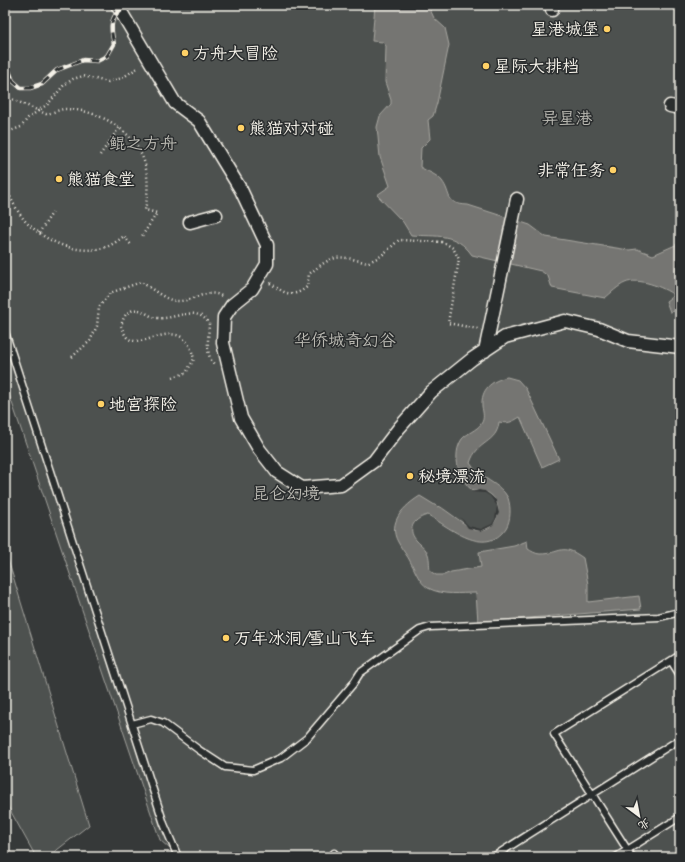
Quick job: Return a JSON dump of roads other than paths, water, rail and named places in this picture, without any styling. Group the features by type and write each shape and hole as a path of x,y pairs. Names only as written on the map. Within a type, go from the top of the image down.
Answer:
{"street":[{"path":"117,5 175,103 199,121 241,190 267,245 267,264 252,288 232,305 224,317 223,343 241,418 258,449 277,472 302,488 341,485 374,461 399,428 431,392 484,351 505,337 565,321 599,329 628,341 680,350"},
{"path":"484,351 517,200"},
{"path":"190,222 216,215"}],"lane":[{"path":"5,332 164,824 178,857"},
{"path":"132,724 151,719 163,723 225,767 253,770 281,758 307,738 353,684 360,673 420,630 430,627 659,617 680,612"},
{"path":"632,857 554,734 680,655"},
{"path":"671,661 680,675"},
{"path":"493,857 680,739"},
{"path":"616,857 680,817"}],"railway":[{"path":"5,61 13,81 21,88 30,88 42,84 57,70 83,60 97,61 107,56 114,44 112,22 117,13 127,5"}],"place":[{"name":"星港城堡","path":"607,29"},
{"name":"方舟大冒险","path":"185,53"},
{"name":"星际大排档","path":"486,66"},
{"name":"熊猫对对碰","path":"241,128"},
{"name":"非常任务","path":"613,170"},
{"name":"熊猫食堂","path":"59,179"},
{"name":"地宫探险","path":"101,404"},
{"name":"秘境漂流","path":"410,476"},
{"name":"万年冰洞/雪山飞车","path":"226,638"}],"park label":[{"name":"异星港","path":"567,118"},
{"name":"鲲之方舟","path":"143,143"},
{"name":"华侨城奇幻谷","path":"345,340"},
{"name":"昆仑幻境","path":"286,493"}]}
